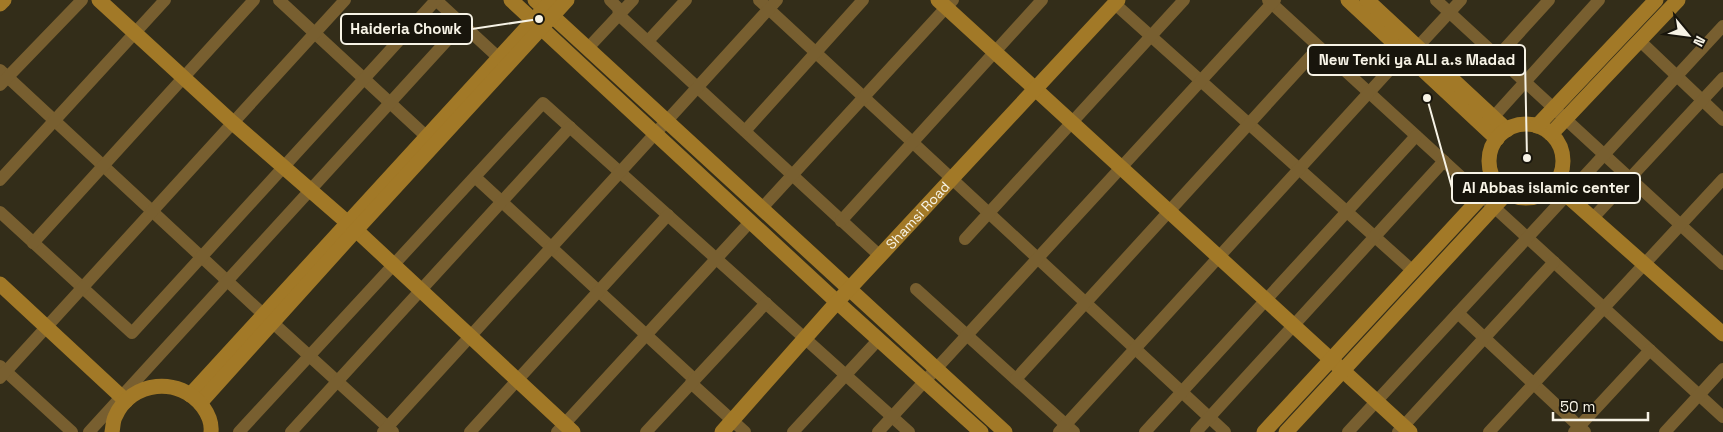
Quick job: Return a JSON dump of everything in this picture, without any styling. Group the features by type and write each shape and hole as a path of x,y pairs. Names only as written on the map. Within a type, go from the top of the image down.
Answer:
{"street":[{"path":"0,4 4,0"},
{"path":"82,0 3,77 54,120 338,381 388,430 470,337 773,4"},
{"path":"99,0 233,123 352,226 517,380 565,429 646,335 750,222"},
{"path":"0,180 165,0"},
{"path":"32,243 254,0"},
{"path":"279,0 427,137"},
{"path":"72,432 2,372 47,328 345,0"},
{"path":"0,212 132,333 436,0 499,58"},
{"path":"511,0 837,302 981,432"},
{"path":"195,399 537,24 546,6 567,0"},
{"path":"610,0 618,8 620,15 880,256"},
{"path":"588,48 633,0"},
{"path":"648,41 686,0"},
{"path":"759,0 773,4 816,53 1225,432"},
{"path":"745,131 863,0"},
{"path":"841,221 1042,0"},
{"path":"965,239 1184,0"},
{"path":"1348,0 1411,52 1502,134"},
{"path":"1367,0 1411,52"},
{"path":"1436,0 1723,264"},
{"path":"916,289 1016,379 1066,429 1135,348 1299,169 1369,93 1461,0"},
{"path":"1498,56 1549,0"},
{"path":"1537,126 1656,0"},
{"path":"1551,134 1678,0"},
{"path":"878,432 1272,1 1319,47 1723,417"},
{"path":"1489,122 1595,1"},
{"path":"762,208 864,97 946,2 995,52 1377,401 1404,430 1484,338 1554,262"},
{"path":"1116,2 1151,36 1413,271"},
{"name":"Shamsi Road","path":"722,432 837,302 1116,2"},
{"path":"546,6 588,48 1005,432"},
{"path":"89,432 123,398 227,281 462,24"},
{"path":"352,226 427,137 499,58 537,24"},
{"path":"1348,432 1527,237 1561,190 1604,154 1723,26"},
{"path":"1639,40 1723,120"},
{"path":"1016,379 1319,47"},
{"path":"1593,218 1723,78"},
{"path":"239,432 543,103 908,432"},
{"path":"1525,124 1537,126 1551,134 1562,152 1561,190 1529,198 1518,197 1506,192 1496,182 1489,163 1490,151 1502,134 1514,126 1525,124"},
{"path":"291,432 570,127"},
{"path":"1145,432 1416,136"},
{"path":"1196,432 1444,161"},
{"path":"475,177 646,335 745,432"},
{"path":"1489,432 1723,179"},
{"path":"1264,432 1496,182"},
{"path":"1561,190 1723,334"},
{"path":"1286,432 1506,192"},
{"path":"470,432 668,215"},
{"path":"0,284 123,398"},
{"path":"646,432 766,303"},
{"path":"1458,313 1580,430 1650,350"},
{"path":"793,432 879,339"},
{"path":"1665,432 1723,369"},
{"path":"112,432 115,417 123,398 152,386 168,385 184,390 195,399 206,412 211,432"}],"place":[{"name":"Haideria Chowk","path":"539,19"},
{"name":"Al Abbas islamic center","path":"1427,98"},
{"name":"New Tenki ya ALI a.s Madad","path":"1527,158"}]}
